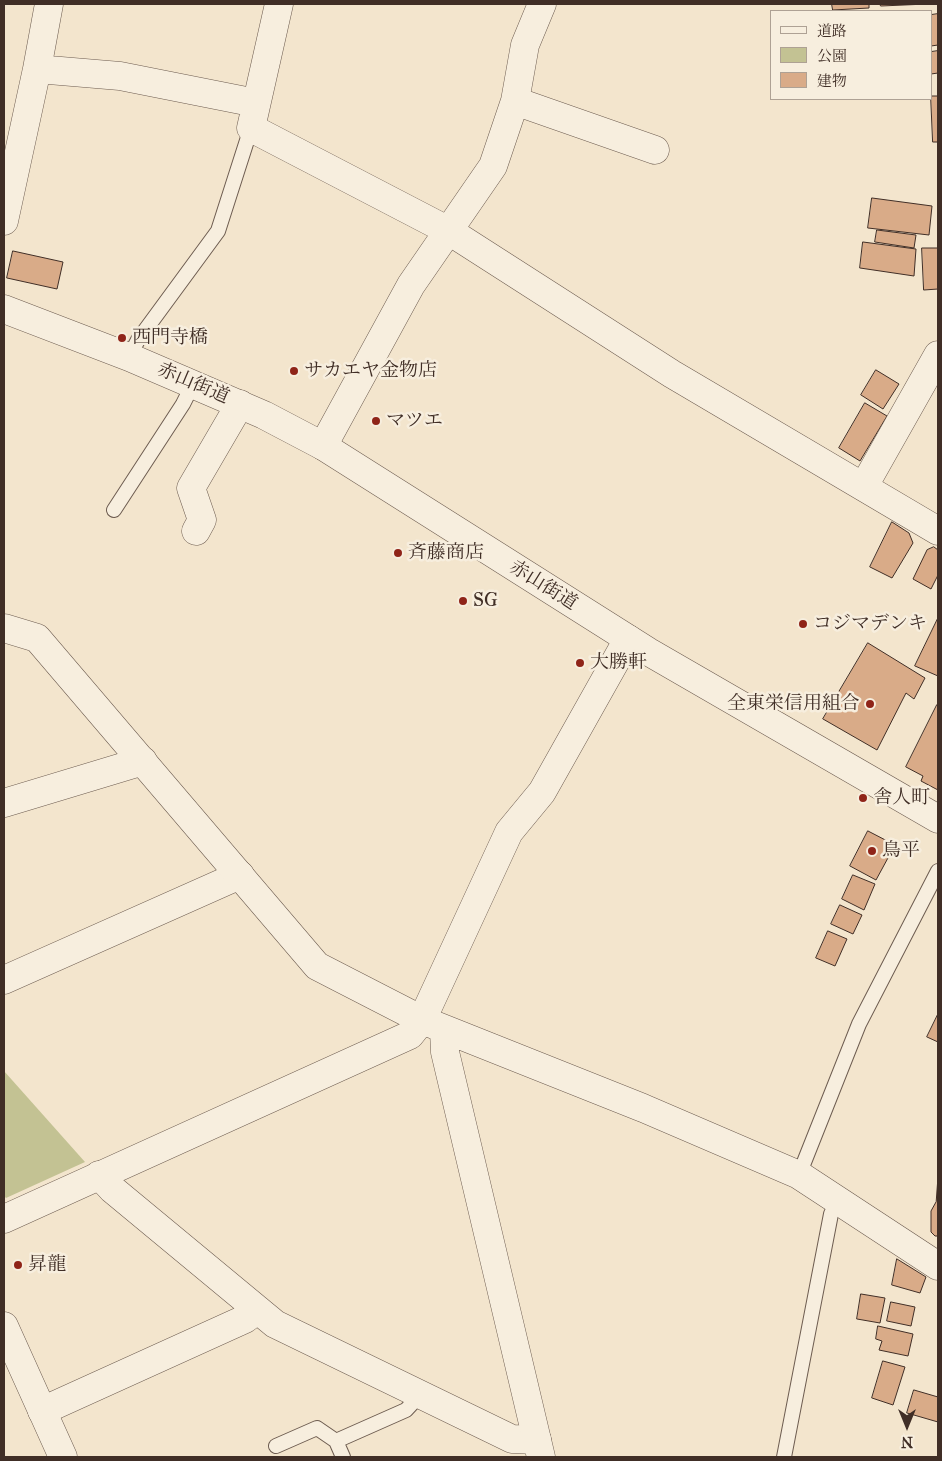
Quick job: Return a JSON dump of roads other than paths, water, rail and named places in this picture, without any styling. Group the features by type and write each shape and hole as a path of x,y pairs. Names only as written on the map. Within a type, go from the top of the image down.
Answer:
{"street":[{"path":"4,221 49,4"},
{"path":"254,115 279,4"},
{"path":"323,446 411,285 494,166 515,101 525,45 542,4"},
{"path":"37,69 120,76 254,115 449,231 672,374 938,531"},
{"path":"515,101 655,150"},
{"name":"赤山街道","path":"4,309 129,357 240,404 323,446 628,640 938,819"},
{"path":"864,486 938,355"},
{"path":"196,531 202,520 191,488 240,404"},
{"path":"4,628 37,638 317,966 433,1025 643,1108 799,1175 938,1266"},
{"path":"4,1219 433,1025 510,832 542,792 628,640"},
{"path":"4,803 143,761"},
{"path":"4,980 240,875"},
{"path":"433,1025 445,1052 539,1448"},
{"path":"99,1175 112,1189 276,1324 512,1439 539,1448"},
{"path":"42,1410 245,1319 257,1310"},
{"path":"4,1326 63,1457"}],"lane":[{"path":"129,357 138,340 218,231 254,115"},
{"path":"114,510 183,404 193,384"},
{"path":"799,1175 859,1024 938,871"},
{"path":"784,1457 831,1214 838,1200"},
{"path":"336,1441 406,1410 420,1395"},
{"path":"276,1446 317,1428 336,1441 343,1457"}],"place":[{"name":"西門寺橋","path":"122,338"},
{"name":"サカエヤ金物店","path":"294,371"},
{"name":"マツエ","path":"376,421"},
{"name":"斉藤商店","path":"398,553"},
{"name":"SG","path":"463,601"},
{"name":"コジマデンキ","path":"803,624"},
{"name":"大勝軒","path":"580,663"},
{"name":"全東栄信用組合","path":"870,704"},
{"name":"舎人町","path":"863,798"},
{"name":"鳥平","path":"872,851"},
{"name":"昇龍","path":"18,1265"}]}
